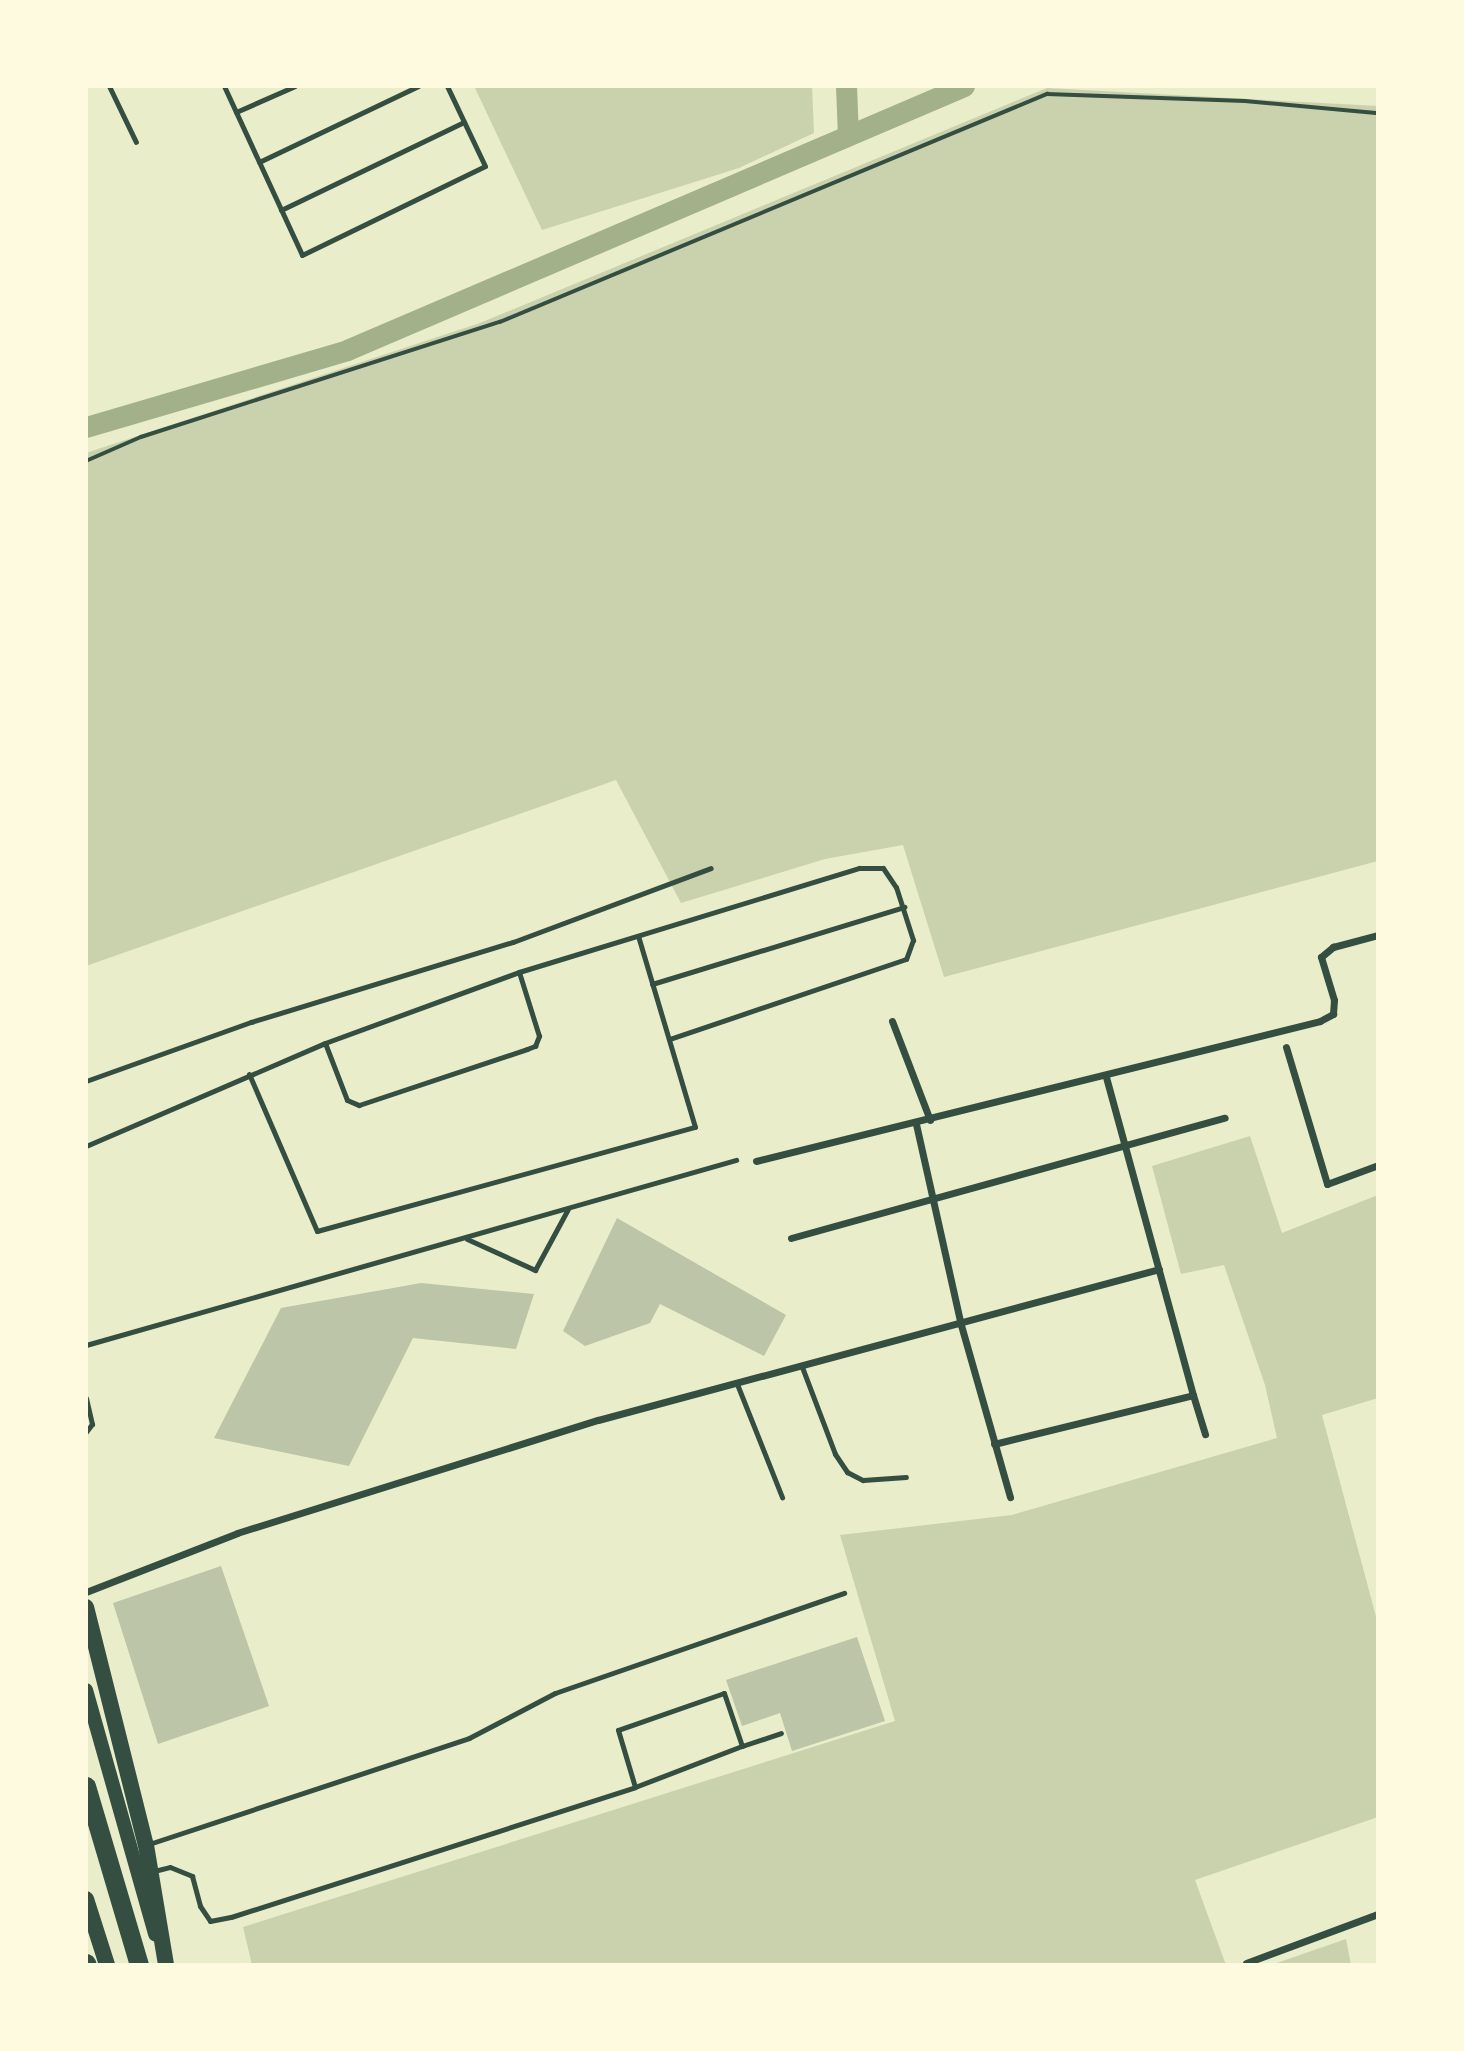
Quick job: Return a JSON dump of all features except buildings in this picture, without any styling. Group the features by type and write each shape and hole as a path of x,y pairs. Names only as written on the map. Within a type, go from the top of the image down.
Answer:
{"highway":[{"path":"86,1786 139,1965"}],"main road":[{"path":"86,1607 146,1845 164,1965"},
{"path":"86,1690 164,1965"},
{"path":"86,1899 107,1965"}],"street":[{"path":"756,1161 1106,1077 1320,1021 1333,1014 1334,1000 1321,957 1333,947 1378,935"},
{"path":"892,1021 930,1120"},
{"path":"1286,1047 1327,1184 1378,1165"},
{"path":"1106,1077 1205,1434"},
{"path":"791,1238 1225,1118"},
{"path":"916,1124 961,1325 1010,1497"},
{"path":"86,1592 237,1533 598,1420 961,1325 1159,1269"},
{"path":"995,1444 1193,1395"},
{"path":"1246,1963 1378,1914"}],"lane":[{"path":"109,86 136,142"},
{"path":"224,86 302,255 485,166 447,86"},
{"path":"236,112 295,86"},
{"path":"259,162 418,86"},
{"path":"281,210 464,122"},
{"path":"86,1146 325,1043 519,972 873,865 883,868 904,907 913,940 906,959 668,1039"},
{"path":"86,1082 251,1022 513,942 710,868"},
{"path":"652,984 904,907"},
{"path":"249,1074 317,1231 695,1127 638,936"},
{"path":"325,1043 347,1100 359,1105 527,1049 535,1046 538,1036 519,972"},
{"path":"86,1345 736,1160"},
{"path":"466,1239 535,1270 568,1209"},
{"path":"802,1367 835,1454 847,1472 863,1480 906,1477"},
{"path":"737,1384 782,1497"},
{"path":"86,1398 92,1424 86,1432"},
{"path":"146,1845 458,1741 555,1693 844,1594"},
{"path":"635,1787 618,1730 724,1693 742,1746"},
{"path":"151,1872 170,1867 181,1869 192,1876 200,1906 210,1921 231,1917 635,1787 780,1733"}],"path":[{"path":"86,461 141,437 500,322 1046,94 1245,101 1378,113"}],"green space":[{"path":"474,86 812,86 814,133 739,168 542,230"},
{"path":"1047,88 1378,106 1378,861 944,977 903,845 825,859 681,903 616,780 86,966 86,453 480,323"},
{"path":"1250,1136 1282,1233 1378,1195 1378,1398 1322,1415 1378,1624 1378,1817 1195,1880 1226,1965 252,1965 243,1927 895,1721 840,1535 1012,1515 1277,1438 1265,1385 1224,1265 1181,1274 1152,1166"},
{"path":"1346,1939 1351,1965 1271,1965"}],"waterway":[{"path":"846,86 848,135"},
{"path":"86,427 347,350 964,86"}]}
